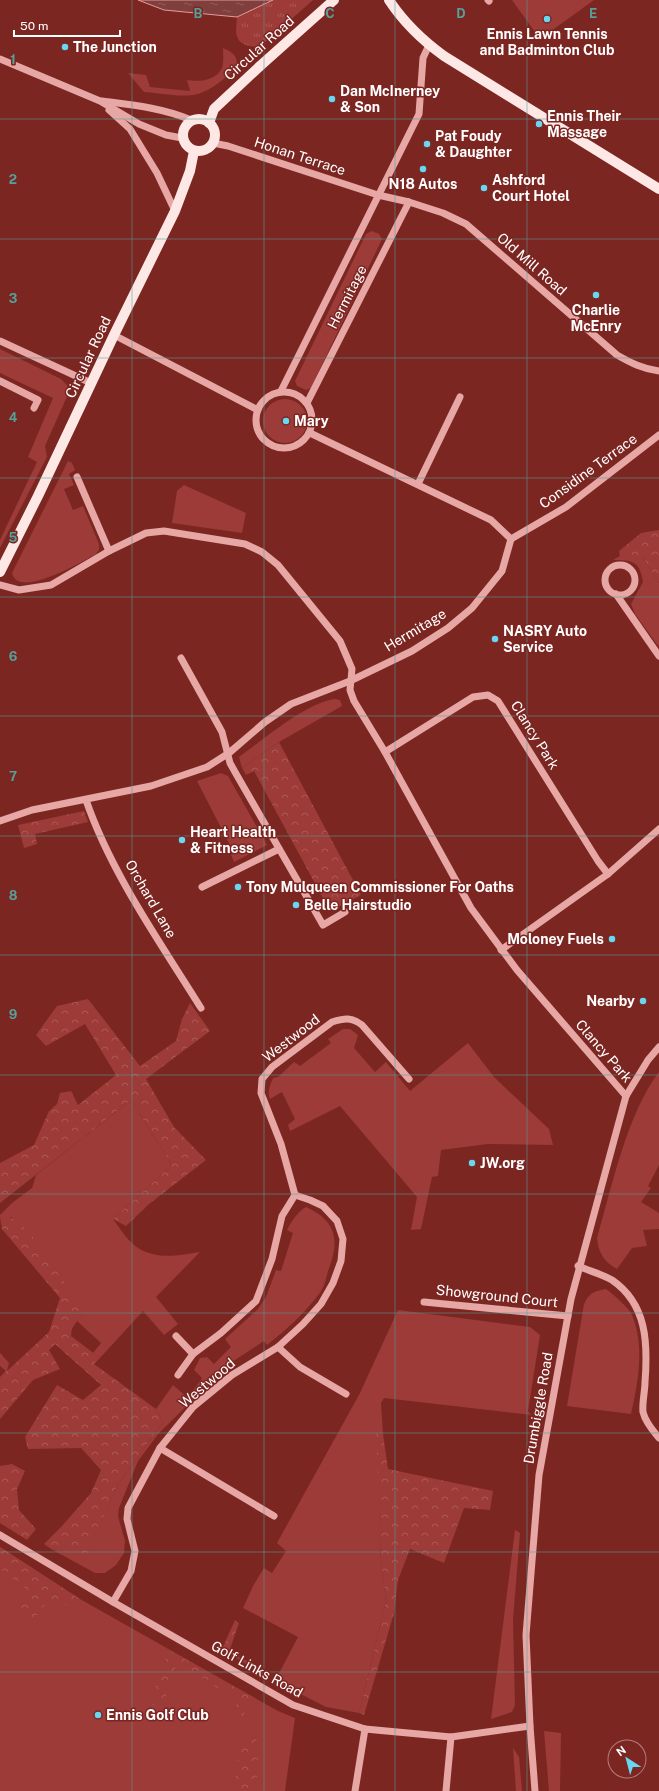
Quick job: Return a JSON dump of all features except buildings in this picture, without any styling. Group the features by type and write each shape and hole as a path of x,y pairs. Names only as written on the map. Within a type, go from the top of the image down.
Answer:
{"main road":[{"name":"Circular Road","path":"209,122 214,109 334,0"},
{"path":"389,0 409,27 429,45 659,189"},
{"path":"198,119 209,122 214,129 215,136 213,143 208,149 201,152 194,151 186,146 182,138 184,128 192,120 198,119"},
{"name":"Circular Road","path":"0,572 45,483 91,383 175,211 190,171 194,151"}],"street":[{"name":"Hermitage","path":"281,391 419,114 423,58 429,45"},
{"path":"0,59 100,101 139,124 166,135 182,138"},
{"path":"100,101 140,105 174,113 192,120"},
{"path":"100,101 130,129 157,173 175,211"},
{"name":"Honan Terrace","path":"213,143 228,146 378,195"},
{"name":"Old Mill Road","path":"378,195 410,202 443,213 466,224 617,355 631,364 649,370 659,371"},
{"name":"Hermitage","path":"307,403 410,202"},
{"path":"114,335 258,410"},
{"path":"0,341 91,383"},
{"path":"0,381 38,400 34,408"},
{"path":"281,391 292,393 301,397 307,403 312,412 313,419 310,432 302,442 292,447 273,446 261,436 257,424 258,410 264,401 281,391"},
{"path":"418,484 460,397"},
{"path":"310,432 491,520 511,539"},
{"name":"Considine Terrace","path":"511,539 566,507 659,435"},
{"path":"77,477 109,551"},
{"path":"0,585 19,590 51,585 109,551 146,533 164,531 245,544 262,552 278,565 340,641 352,669 350,681"},
{"name":"Hermitage","path":"228,753 265,722 291,704 350,681 412,651 448,628 472,608 502,571 511,539"},
{"path":"625,609 628,593 635,585 634,575 628,567 618,565 609,569 605,579 608,588 616,594 625,609 659,656"},
{"path":"616,594 624,595 628,593"},
{"path":"181,658 222,732 230,763 323,925 345,912"},
{"name":"Clancy Park","path":"350,681 350,690 354,700 471,908 501,950 626,1096"},
{"name":"Clancy Park","path":"384,752 472,697 488,695 498,701 598,861 608,874"},
{"path":"0,821 32,810 158,784 207,767 228,753"},
{"name":"Orchard Lane","path":"86,800 96,828 135,901 200,1008"},
{"path":"501,950 608,874 659,829"},
{"path":"202,887 279,849"},
{"name":"Westwood","path":"178,1375 194,1354 256,1301 272,1259 282,1216 295,1195 281,1144 261,1093 262,1079 272,1067 332,1022 344,1019 355,1019 409,1079"},
{"name":"Drumbiggle Road","path":"535,1791 530,1726 526,1635 540,1474 578,1266 626,1096 648,1060 659,1047"},
{"name":"Westwood","path":"113,1602 131,1571 135,1550 127,1519 128,1508 160,1448 193,1407 232,1375 278,1348 321,1304 333,1283 341,1261 343,1239 336,1221 323,1206 295,1195"},
{"path":"578,1266 611,1280 627,1293 638,1309 645,1334 646,1362 643,1412 652,1430 659,1438"},
{"name":"Showground Court","path":"424,1302 568,1316"},
{"path":"176,1336 194,1354"},
{"path":"278,1348 300,1367 346,1394"},
{"path":"160,1448 274,1516"},
{"name":"Golf Links Road","path":"0,1535 113,1602 293,1705 365,1729 451,1737 530,1726"},
{"path":"355,1791 365,1729"},
{"path":"446,1791 451,1737"}],"green space":[{"path":"273,0 313,0 261,46 247,46 238,39 236,34 237,17"},
{"name":"Ennis Lawn Tennis and Badminton Club","path":"512,0 594,0 540,39"},
{"path":"223,48 230,51 236,57 237,68 214,86 198,94 178,95 144,92 128,73 146,75 150,87 190,91 187,80 202,81 216,76 222,68"},
{"path":"372,231 379,234 382,239 311,388 306,390 297,386 295,381 366,234"},
{"path":"0,349 61,379 67,385 69,392 45,446 47,457 0,548 0,540 37,462 28,457 53,398 0,373"},
{"path":"285,399 297,403 303,409 307,421 303,433 297,439 285,443 273,439 267,433 263,421 267,409 273,403"},
{"path":"68,461 72,463 75,470 69,474 74,485 64,489 73,510 83,506 99,544 99,550 96,554 89,558 38,581 26,582 17,580 12,573"},
{"path":"184,485 246,513 242,533 172,523 177,491"},
{"path":"659,530 659,583 642,556 620,556 619,551 641,533"},
{"path":"620,556 642,556 659,583 659,647 635,614 631,604 643,582 640,570 630,561 613,560"},
{"path":"335,699 340,700 342,706 279,742 242,768 239,757 299,714 324,702"},
{"path":"279,742 361,895 330,911 254,771 246,775 242,768"},
{"path":"221,773 228,776 267,845 234,862 231,855 234,853 197,781"},
{"path":"84,811 88,822 35,834 37,844 24,848 18,825"},
{"path":"88,999 140,1066 176,1041 182,1019 190,1003 210,1031 146,1079 174,1127 206,1160 149,1204 126,1226 113,1219 172,1165 131,1100 0,1203 0,1163 34,1145 49,1111 57,1104 60,1093 71,1091 78,1105 116,1075 85,1024 46,1046 36,1035 57,1006"},
{"path":"343,1029 350,1029 358,1035 354,1048 375,1072 386,1062 410,1091 468,1043 494,1077 549,1129 553,1145 488,1144 441,1150 438,1176 432,1177 421,1229 411,1230 417,1197 340,1106 290,1131 288,1125 295,1119 282,1092 270,1099 269,1091 273,1078 278,1077 294,1062 300,1066 331,1043 328,1039"},
{"path":"659,1072 659,1165 648,1186 651,1188 641,1202 659,1213 659,1229 643,1230 647,1246 632,1248 617,1269 602,1256 597,1238 629,1129 648,1089"},
{"path":"131,1100 172,1165 113,1219 129,1241 147,1253 173,1256 200,1252 156,1297 178,1324 164,1335 143,1311 100,1358 93,1353 101,1343 77,1321 84,1312 12,1217 0,1217 0,1215 12,1203 32,1188 36,1175"},
{"path":"306,1207 324,1219 330,1225 333,1233 334,1250 332,1260 321,1292 281,1334 267,1345 264,1341 209,1377 210,1383 159,1433 138,1461 119,1508 118,1516 125,1541 124,1553 116,1565 105,1573 95,1573 51,1549 87,1553 117,1486 163,1422 156,1409 173,1385 188,1398 202,1378 194,1370 200,1358 207,1357 214,1364 231,1347 225,1339 258,1309 266,1297 276,1270 281,1271 293,1233 287,1230 293,1220"},
{"path":"0,1217 12,1218 21,1224 30,1234 51,1260 84,1312 72,1328 71,1336 100,1358 94,1364 156,1409 163,1422 117,1486 87,1554 51,1549 44,1544 91,1493 101,1470 81,1448 28,1449 25,1437 57,1385 83,1400 101,1385 55,1344 49,1350 60,1369 33,1380 0,1419 0,1377 6,1371 0,1366 0,1353 9,1363 7,1371 49,1332 60,1298 2,1229"},
{"path":"606,1289 628,1309 632,1315 636,1327 639,1364 631,1414 567,1406 584,1304 592,1293"},
{"path":"398,1310 530,1327 540,1335 528,1411 531,1415 384,1398 381,1403 383,1434 377,1432 381,1562 386,1601 359,1713 326,1707 275,1681 298,1637 243,1608 253,1586 264,1568 272,1573 286,1551 277,1543 360,1393"},
{"path":"376,1431 383,1434 388,1469 493,1491 490,1510 464,1508 444,1563 410,1549 398,1580 394,1613 364,1715 359,1713 386,1601 381,1562"},
{"path":"12,1464 25,1471 17,1489 19,1510 36,1529 27,1540 0,1523 0,1466"},
{"path":"515,1530 520,1533 513,1620 515,1705 512,1712 491,1719"},
{"name":"Ennis Golf Club","path":"0,1547 80,1599 278,1711 295,1718 285,1791 0,1791"},
{"path":"0,1547 80,1599 79,1608 47,1601 33,1621 20,1607 25,1588 0,1569"},
{"path":"235,1620 239,1623 229,1652 267,1671 265,1676 222,1649"},
{"path":"169,1650 256,1699 245,1707 244,1722 235,1720 237,1701 177,1662 165,1699 147,1708"},
{"path":"544,1731 561,1733 560,1791 549,1791"},
{"path":"256,1737 258,1754 256,1791 234,1791 240,1738"},
{"path":"513,1748 519,1757 522,1791 516,1791"}],"water":[{"path":"138,0 273,0 237,17 164,10"}],"place":[{"name":"Ennis Lawn Tennis and Badminton Club","path":"547,19"},
{"name":"The Junction","path":"65,47"},
{"name":"Dan McInerney & Son","path":"332,99"},
{"name":"Ennis Their Massage","path":"539,124"},
{"name":"Pat Foudy & Daughter","path":"427,144"},
{"name":"N18 Autos","path":"423,169"},
{"name":"Ashford Court Hotel","path":"484,188"},
{"name":"Charlie McEnry","path":"596,295"},
{"name":"Mary","path":"286,421"},
{"name":"NASRY Auto Service","path":"495,639"},
{"name":"Heart Health & Fitness","path":"182,840"},
{"name":"Tony Mulqueen Commissioner For Oaths","path":"238,887"},
{"name":"Belle Hairstudio","path":"296,905"},
{"name":"Moloney Fuels","path":"612,939"},
{"name":"Nearby","path":"643,1001"},
{"name":"JW.org","path":"472,1163"},
{"name":"Ennis Golf Club","path":"98,1715"}]}
